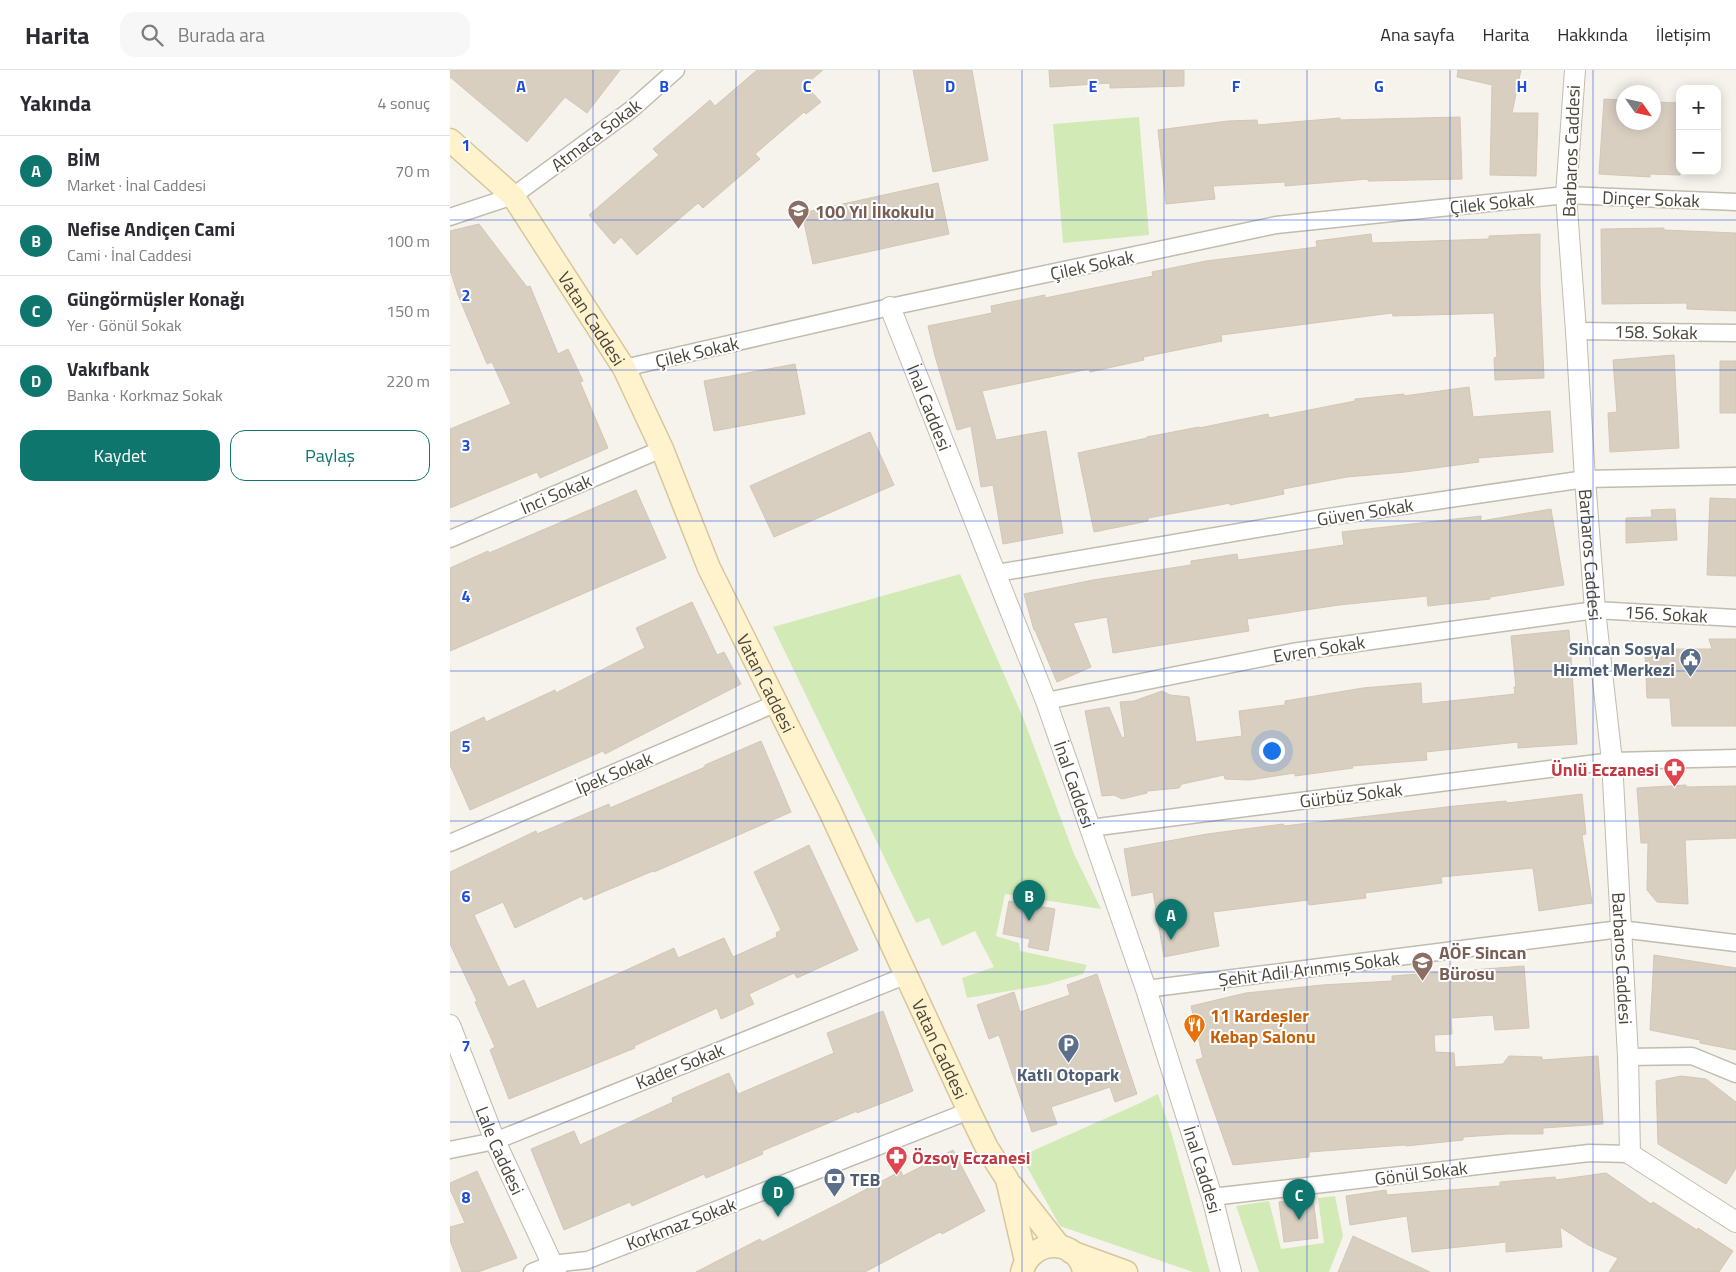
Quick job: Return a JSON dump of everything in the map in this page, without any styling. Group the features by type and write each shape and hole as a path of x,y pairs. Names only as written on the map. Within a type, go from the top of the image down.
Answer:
{"main road":[{"name":"Vatan Caddesi","path":"450,140 514,196 624,368 662,449 708,568 830,811 969,1112 987,1148 1007,1179 1022,1269"},
{"path":"1007,1179 1065,1249 1078,1258 1084,1272"},
{"path":"1022,1269 1032,1254 1040,1249 1065,1249 1126,1272"}],"street":[{"name":"Atmaca Sokak","path":"450,217 514,196 632,109 676,70"},
{"name":"Barbaros Caddesi","path":"1575,70 1566,195 1595,610 1612,761 1628,1057 1630,1154"},
{"name":"Dinçer Sokak","path":"1566,195 1736,202"},
{"name":"Çilek Sokak","path":"624,368 890,307 1276,225 1566,195"},
{"name":"İnal Caddesi","path":"890,307 1046,701 1146,989 1212,1197 1231,1272"},
{"name":"158. Sokak","path":"1576,331 1736,333"},
{"name":"İnci Sokak","path":"450,539 662,449"},
{"name":"Güven Sokak","path":"996,573 1328,517 1585,479 1736,476"},
{"name":"156. Sokak","path":"1595,610 1736,618"},
{"name":"Evren Sokak","path":"1046,701 1292,652 1595,610"},
{"name":"İpek Sokak","path":"450,843 777,703"},
{"name":"Gürbüz Sokak","path":"1090,828 1612,761 1736,758"},
{"name":"Şehit Adil Arınmış Sokak","path":"1146,989 1620,929 1736,943"},
{"name":"Kader Sokak","path":"450,1150 495,1141 907,975"},
{"name":"Lale Caddesi","path":"450,1025 495,1141 554,1268"},
{"path":"1628,1057 1692,1056 1736,1074"},
{"name":"Korkmaz Sokak","path":"532,1272 588,1260 969,1112"},
{"name":"Gönül Sokak","path":"1212,1197 1589,1153 1630,1154"},
{"path":"1630,1154 1736,1222"}],"green space":[{"path":"1139,117 1149,235 1063,243 1053,124"},
{"path":"960,574 1024,720 1074,854 1101,909 1005,894 996,936 1019,943 1020,951 1087,965 1083,974 1045,985 967,998 962,978 994,967 975,931 942,946 929,918 916,923 773,627"},
{"path":"1158,1094 1171,1131 1210,1272 1193,1272 1060,1226 1021,1156"},
{"path":"1335,1196 1343,1236 1329,1272 1259,1272 1236,1206 1269,1201 1281,1249 1324,1243 1318,1198"}],"building":[{"path":"450,70 620,70 587,113 565,97 527,142 450,77"},
{"path":"757,70 823,70 805,85 821,102 806,114 804,112 755,154 760,159 703,208 698,203 637,255 621,237 614,244 589,215 659,155 653,149 710,100 715,106"},
{"path":"913,70 972,70 988,160 933,172"},
{"path":"1049,70 1184,70 1184,86 1110,88 1110,83 1050,87"},
{"path":"1458,70 1521,70 1512,113 1538,113 1536,176 1490,175 1492,85 1457,77"},
{"path":"1604,99 1616,100 1616,130 1661,130 1661,102 1676,103 1676,175 1650,174 1650,177 1599,174"},
{"path":"1460,117 1462,179 1368,181 1368,179 1285,186 1285,182 1213,186 1215,199 1166,204 1158,130 1228,121 1257,120 1258,125 1340,118 1340,120"},
{"path":"938,183 949,234 813,264 802,213"},
{"path":"479,224 527,287 530,286 558,354 568,349 583,381 580,382 608,448 540,478 537,472 450,508 450,429 511,404 492,362 487,364 458,295 450,270 450,231"},
{"path":"1664,228 1664,230 1736,233 1736,311 1687,309 1687,303 1602,304 1601,229"},
{"path":"1371,234 1372,243 1489,239 1489,236 1540,234 1544,378 1495,380 1494,358 1497,357 1494,313 1393,316 1392,313 1221,335 1222,341 1143,357 1144,360 1090,372 1089,369 982,391 996,440 1046,431 1063,533 1003,544 993,485 981,487 971,426 957,430 928,326 992,313 991,306 1045,295 1045,298 1153,276 1152,272 1206,261 1317,247 1316,241"},
{"path":"1674,355 1679,448 1610,452 1608,413 1617,412 1613,360"},
{"path":"1720,361 1736,361 1736,413 1720,413"},
{"path":"795,364 805,414 714,431 704,381"},
{"path":"1469,387 1473,417 1550,411 1553,452 1478,458 1479,462 1405,472 1347,477 1283,489 1284,494 1148,518 1148,521 1094,532 1078,453 1147,437 1268,414 1269,418 1355,401 1355,399 1404,394 1404,396"},
{"path":"870,432 894,485 774,537 750,486"},
{"path":"636,490 666,558 450,651 450,568"},
{"path":"1710,498 1736,499 1736,576 1707,575"},
{"path":"1551,509 1564,585 1490,597 1490,599 1428,606 1427,596 1339,605 1247,619 1249,631 1113,653 1107,617 1073,623 1091,667 1057,682 1034,630 1024,594 1093,580 1191,565 1191,561 1237,554 1238,560 1344,545 1342,532 1481,516 1481,521"},
{"path":"1675,509 1677,540 1626,543 1626,518 1652,517 1651,510"},
{"path":"692,602 717,655 724,652 741,684 605,754 603,751 470,810 450,765 450,733 484,717 486,722 555,690 556,693 645,648 636,628"},
{"path":"1569,630 1577,744 1518,748 1518,742 1426,752 1427,760 1352,766 1353,768 1295,776 1295,773 1249,780 1225,779 1224,775 1182,784 1179,788 1147,791 1147,793 1122,799 1114,795 1102,796 1085,711 1109,707 1122,738 1125,737 1120,702 1134,701 1162,691 1170,695 1189,697 1196,742 1242,736 1239,711 1285,705 1285,701 1363,688 1421,683 1422,704 1515,694 1511,636"},
{"name":"Sincan Sosyal Hizmet Merkezi","path":"1709,639 1736,639 1736,726 1672,726 1670,698 1647,698 1645,655 1657,655 1657,649 1712,649"},
{"path":"761,741 791,812 654,872 584,900 582,896 515,928 503,902 474,915 508,987 524,980 537,1009 674,948 678,958 724,938 733,957 777,937 776,933 781,930 754,872 809,845 858,950 797,978 794,973 749,994 754,1004 721,1019 717,1008 634,1046 635,1048 509,1099 490,1050 495,1047 475,1002 477,1001 450,944 450,872 536,831 537,834 609,804 610,808"},
{"path":"1686,785 1686,787 1736,786 1736,838 1685,840 1688,904 1657,902 1647,890 1648,843 1641,843 1637,788"},
{"path":"1582,794 1586,834 1582,835 1592,903 1539,911 1533,868 1441,877 1442,883 1365,893 1366,898 1309,905 1308,900 1213,912 1219,946 1164,957 1153,892 1132,896 1124,849 1207,834 1283,824 1284,826 1455,806 1506,801 1507,803"},
{"path":"1009,901 1055,909 1048,951 1028,947 1030,939 1003,934"},
{"path":"1654,955 1736,968 1736,1050 1700,1043 1700,1040 1650,1030"},
{"path":"1524,966 1529,1028 1495,1030 1493,1015 1451,1018 1452,1034 1434,1035 1435,1052 1454,1053 1455,1067 1503,1064 1509,1056 1542,1057 1542,1060 1598,1056 1603,1124 1543,1128 1543,1134 1463,1137 1463,1140 1406,1146 1309,1152 1309,1157 1233,1165 1196,1060 1203,1058 1191,1006 1246,993 1322,985 1392,981 1392,976"},
{"name":"Katlı Otopark","path":"1097,974 1137,1094 1115,1102 1110,1087 1051,1107 1057,1124 1032,1132 999,1035 989,1039 977,1005 1014,992 1020,1012 1070,995 1067,985"},
{"path":"883,1011 913,1091 857,1113 857,1111 762,1151 763,1154 706,1178 704,1174 632,1206 630,1202 564,1230 531,1149 574,1131 580,1145 673,1102 672,1098 729,1073 738,1094 834,1053 827,1033"},
{"path":"1681,1076 1706,1079 1736,1102 1736,1168 1726,1184 1658,1144 1656,1081"},
{"path":"953,1150 985,1211 942,1234 940,1232 865,1272 696,1272 760,1239 762,1242 901,1171 903,1176"},
{"path":"477,1171 517,1258 478,1272 462,1272 450,1240 450,1227 465,1223 450,1189 450,1183"},
{"path":"1606,1173 1651,1204 1653,1202 1733,1251 1719,1272 1609,1272 1618,1258 1588,1245 1560,1227 1562,1247 1506,1252 1506,1242 1412,1252 1407,1216 1350,1225 1346,1196 1386,1190 1387,1195 1500,1186 1500,1182 1555,1177 1556,1180"},
{"path":"1313,1198 1318,1238 1284,1242 1279,1202"},
{"path":"1353,1236 1383,1250 1430,1272 1338,1272"}],"place":[{"name":"100 Yıl İlkokulu","path":"799,230"},
{"name":"Sincan Sosyal Hizmet Merkezi","path":"1691,677"},
{"name":"Ünlü Eczanesi","path":"1675,788"},
{"name":"Nefise Andiçen Cami","path":"1029,921"},
{"name":"BİM","path":"1171,940"},
{"name":"AÖF Sincan Bürosu","path":"1423,981"},
{"name":"11 Kardeşler Kebap Salonu","path":"1194,1044"},
{"name":"Katlı Otopark","path":"1068,1063"},
{"name":"Özsoy Eczanesi","path":"896,1176"},
{"name":"TEB","path":"834,1198"},
{"name":"Vakıfbank","path":"778,1217"},
{"name":"Güngörmüşler Konağı","path":"1299,1220"}]}
